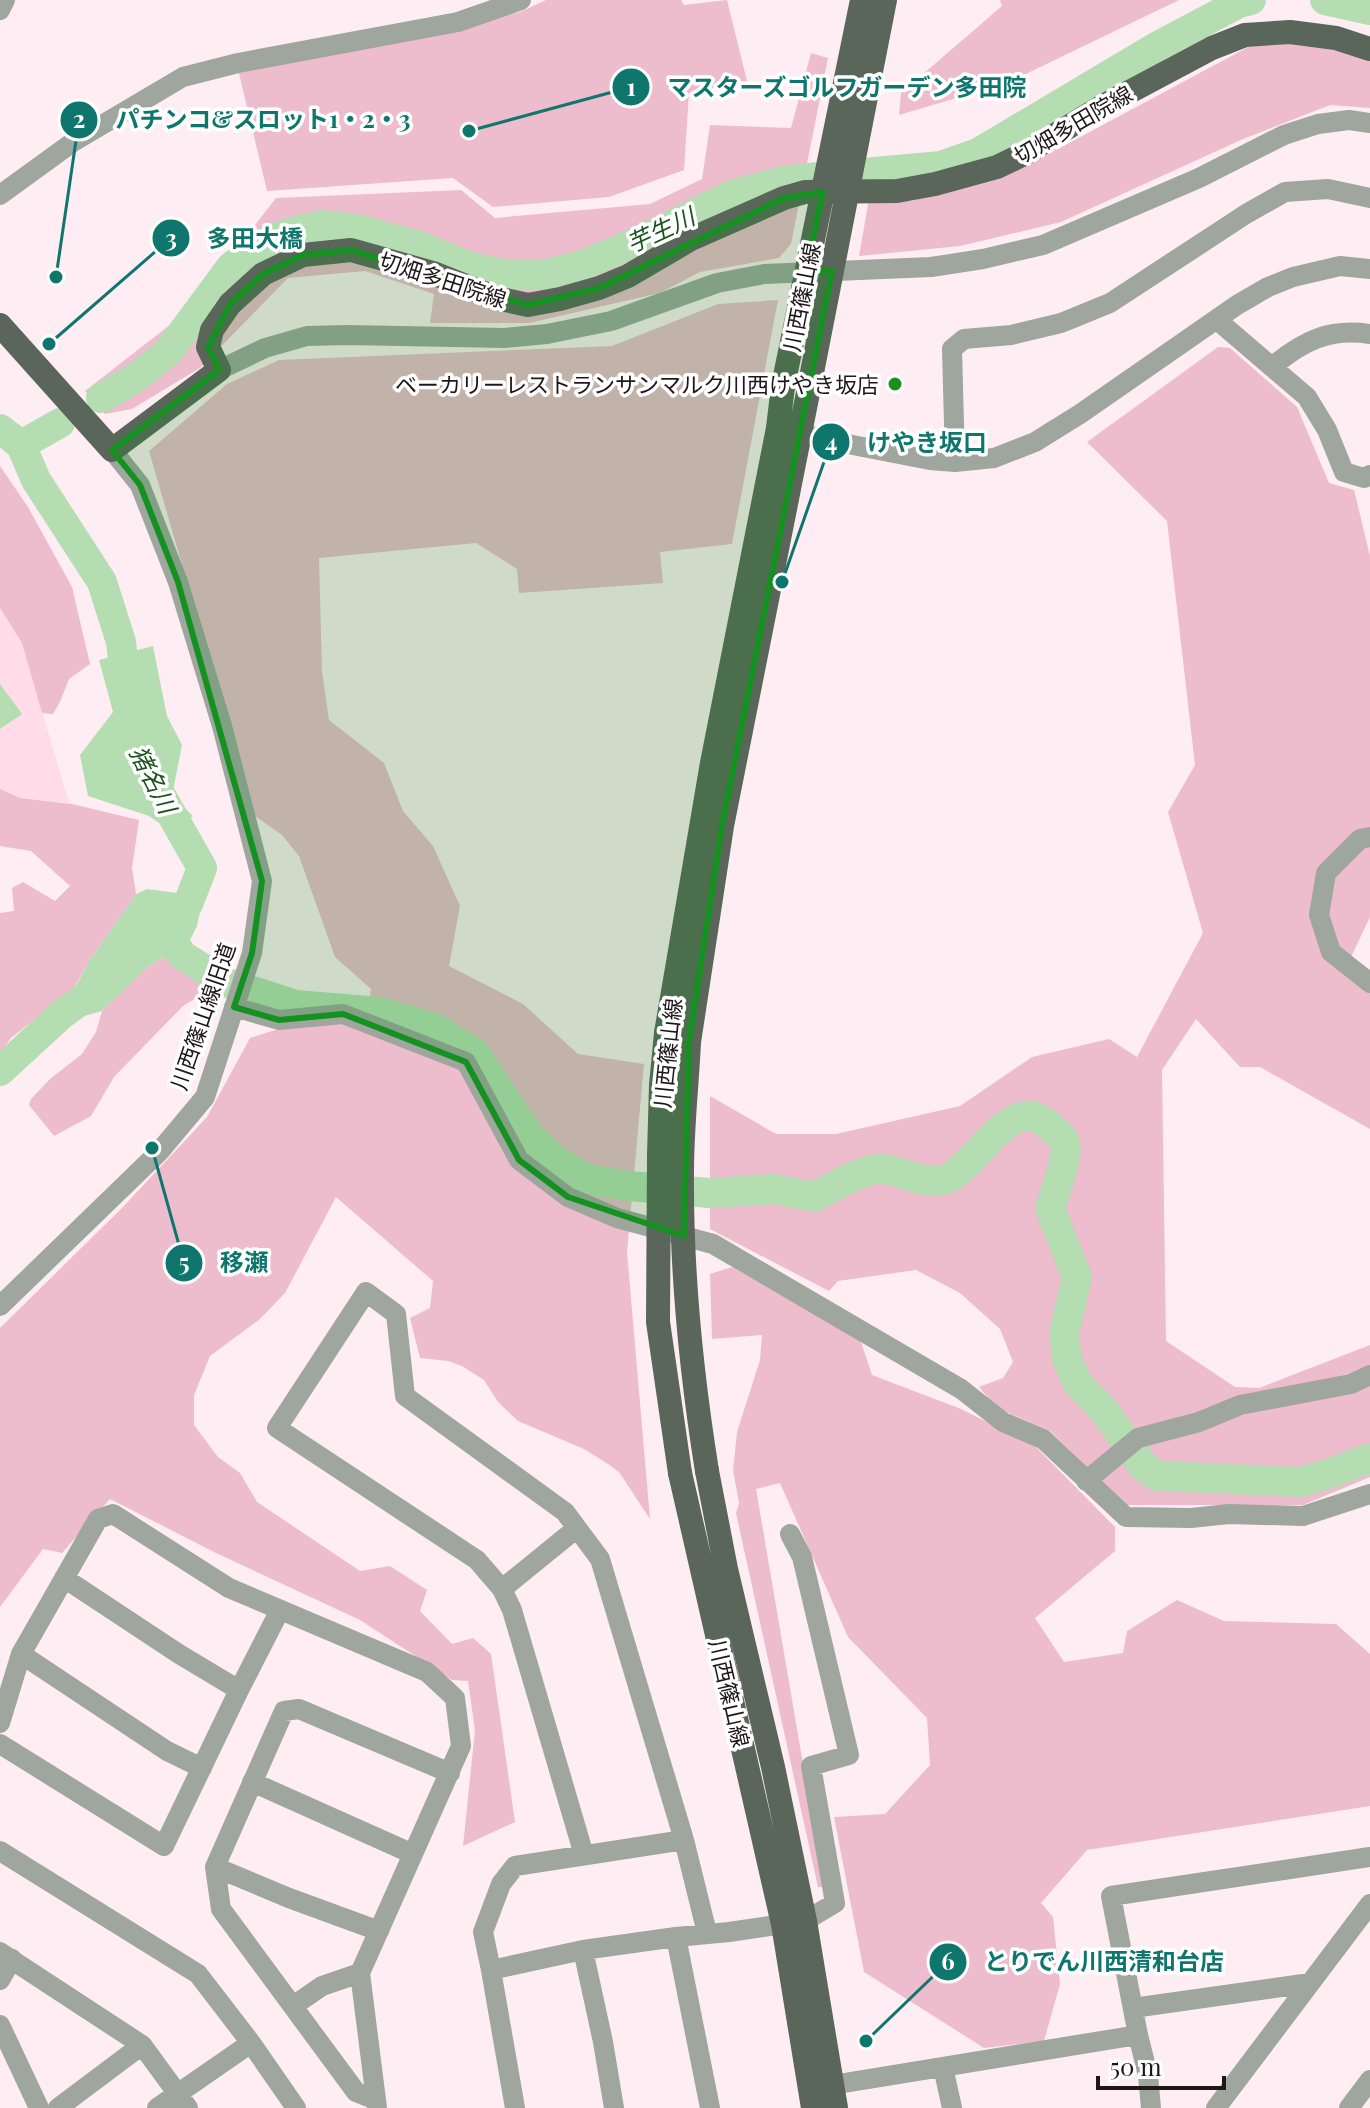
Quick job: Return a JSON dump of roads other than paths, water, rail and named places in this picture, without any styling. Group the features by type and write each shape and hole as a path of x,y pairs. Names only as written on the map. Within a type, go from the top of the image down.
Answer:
{"main road":[{"name":"川西篠山線","path":"813,2108 794,1922 773,1767 726,1569 696,1401 685,1287 682,1170 689,1042 789,430 783,386 862,0"},
{"name":"川西篠山線","path":"834,2096 794,1922 680,1473 658,1322 659,1155 666,1033 712,763 789,430 808,393 885,0"},
{"name":"切畑多田院線","path":"219,370 208,347 212,330 230,304 263,274 303,255 351,250 433,273 496,298 528,305 560,299 628,276 691,239 784,198 805,192 897,191 997,167 1103,106 1212,48 1245,35 1290,32 1336,38 1370,49"},
{"path":"0,325 112,450 219,370"}],"street":[{"path":"0,10 5,0"},
{"path":"0,195 73,142 183,77 238,63 458,22 521,0"},
{"path":"219,370 265,348 307,336 504,338 547,334 611,321 717,283 764,274 931,267 983,259 1043,245 1199,178 1284,135 1318,124 1349,120 1370,123"},
{"path":"0,211 73,142"},
{"path":"955,462 952,349 964,339 1011,335 1061,323 1110,303 1285,192 1328,189 1370,198"},
{"path":"789,430 930,460 955,462 994,458 1035,442 1080,414 1268,287 1293,277 1340,266 1370,269"},
{"path":"1217,320 1307,397 1327,430 1344,472 1364,478 1370,475"},
{"path":"1273,366 1296,347 1326,335 1370,334"},
{"name":"川西篠山線旧道","path":"0,1306 159,1152 205,1097 252,953 262,881 222,726 178,582 140,485 112,450"},
{"path":"1370,837 1360,839 1326,873 1319,915 1331,952 1370,983"},
{"path":"239,993 279,1020 343,1014 466,1062 519,1160 568,1197 617,1218 713,1244 961,1389 1003,1422 1043,1439 1090,1477 1126,1517 1191,1518 1229,1514 1303,1516 1370,1494"},
{"path":"584,1855 512,1610 502,1589 477,1560 277,1428 366,1292 396,1314 405,1396 565,1512 600,1559 684,1840 707,1933"},
{"path":"1090,1477 1138,1438 1199,1422 1240,1405 1351,1384 1370,1375"},
{"path":"0,1723 21,1654 98,1519 113,1514 229,1588 427,1672 455,1698 461,1746 360,1973 376,2104"},
{"path":"502,1589 577,1528"},
{"path":"491,1970 583,1950 794,1922 835,1903 811,1766 849,1755 802,1557 790,1534"},
{"path":"64,1578 239,1690"},
{"path":"0,1744 164,1846 280,1610"},
{"path":"21,1654 167,1751 202,1768"},
{"path":"376,2104 356,2092 221,1909 215,1867 284,1711 299,1709 450,1773"},
{"path":"252,1782 413,1854"},
{"path":"515,2108 483,1932 501,1884 515,1866 684,1840"},
{"path":"0,1851 198,1974 296,2108"},
{"path":"1151,2108 1148,2075 1111,1896 1370,1857"},
{"path":"215,1867 379,1931"},
{"path":"1216,2108 1370,1904"},
{"path":"676,1937 710,2108"},
{"path":"583,1950 614,2108"},
{"path":"0,1980 6,1956 142,2045 183,2101"},
{"path":"293,2006 322,1986 360,1973"},
{"path":"1133,2008 1310,1983"},
{"path":"0,2025 39,2108"},
{"path":"834,2096 943,2067 1138,2035"},
{"path":"157,2108 183,2101 251,2043"},
{"path":"58,2108 142,2045"},
{"path":"943,2067 952,2108"},
{"path":"1349,2108 1370,2080"}],"water":[{"path":"153,646 167,716 182,745 174,798 193,816 172,832 149,816 88,796 80,755 113,712 99,660"},
{"path":"0,684 22,714 0,729"},
{"path":"147,889 177,893 201,906 197,926 188,944 147,967 102,1011 73,1019 70,997 88,963 136,894"}],"waterway":[{"name":"芋生川","path":"101,398 138,376 168,352 231,267 264,243 289,233 320,225 357,229 416,245 471,267 510,275 547,274 585,264 639,241 732,195 787,180 941,166 978,153 1158,46 1239,3 1251,0"},
{"name":"芋生川","path":"1325,0 1370,10"},
{"name":"芋生川","path":"21,445 60,423"},
{"name":"猪名川","path":"0,429 21,445 36,480 102,582 121,642 127,695"},
{"name":"猪名川","path":"159,792 202,868 188,904 166,929"},
{"path":"165,930 183,956 225,982 296,1005 380,1012 434,1028 475,1053 529,1136 556,1161 588,1179 709,1193 774,1189 814,1197 876,1169 919,1179 943,1180 965,1165 1009,1123 1020,1117 1037,1118 1058,1133 1066,1149 1050,1209 1077,1277 1064,1334 1067,1359 1077,1382 1106,1413 1143,1466 1157,1476 1299,1482 1370,1458"},
{"name":"猪名川","path":"0,1071 61,1015 103,984"}],"place":[{"name":"マスターズゴルフガーデン多田院","path":"469,131"},
{"name":"パチンコ&スロット1・2・3","path":"56,277"},
{"name":"多田大橋","path":"49,344"},
{"name":"ベーカリーレストランサンマルク川西けやき坂店","path":"895,384"},
{"name":"けやき坂口","path":"782,582"},
{"name":"移瀬","path":"152,1148"},
{"name":"とりでん川西清和台店","path":"866,2041"}]}
